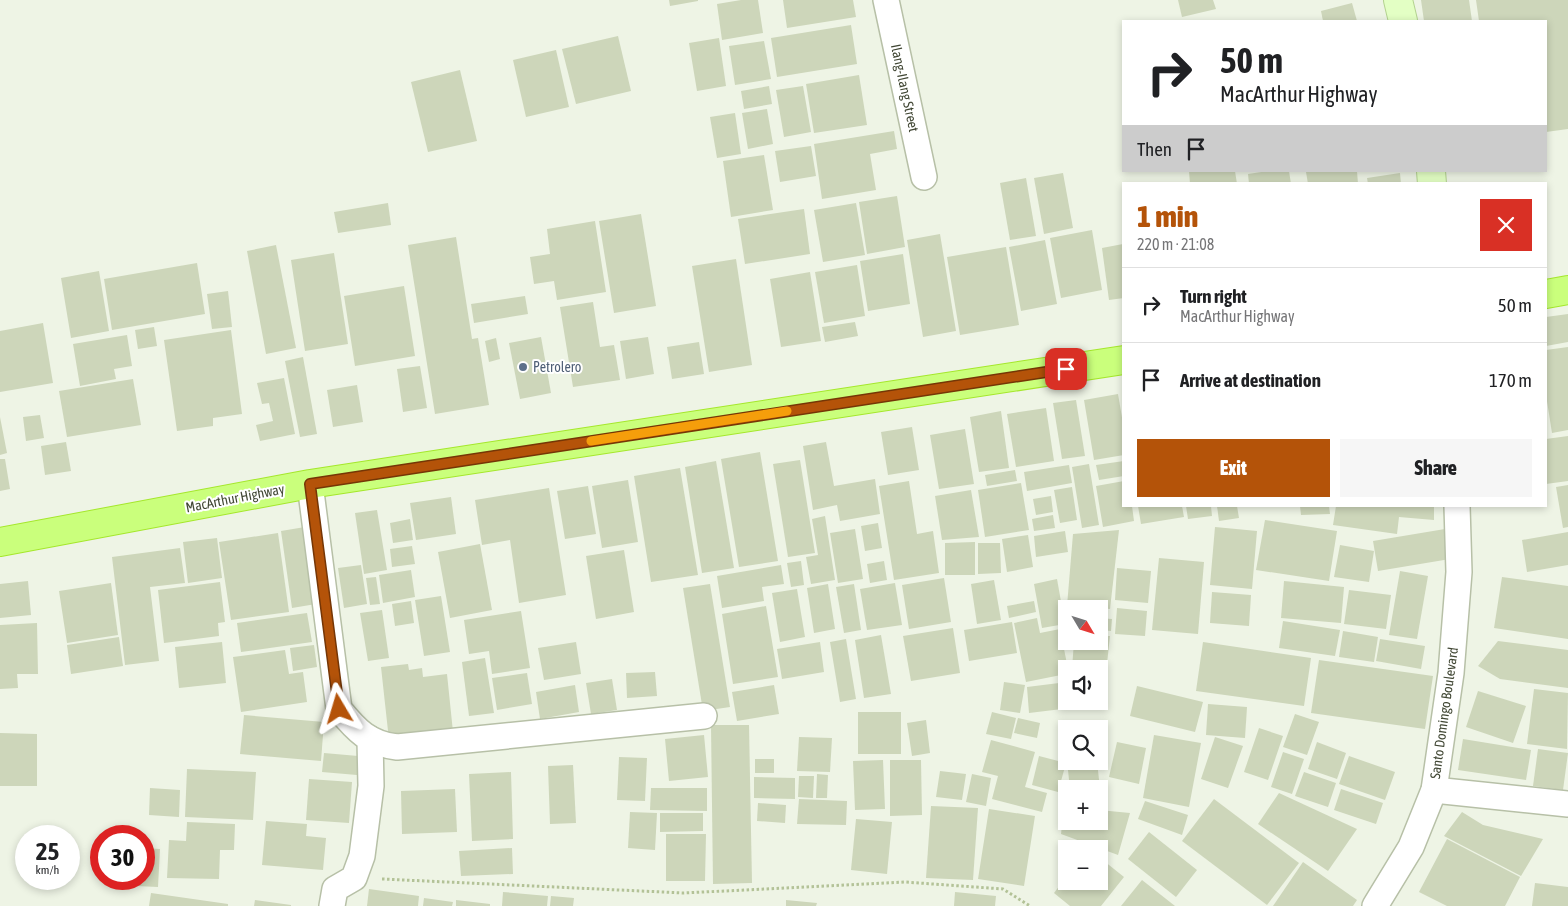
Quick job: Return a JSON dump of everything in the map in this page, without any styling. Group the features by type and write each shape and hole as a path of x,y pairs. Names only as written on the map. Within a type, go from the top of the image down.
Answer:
{"highway":[{"path":"1547,294 1568,290"},
{"name":"MacArthur Highway","path":"0,542 310,484 1122,360"}],"main road":[{"path":"1398,0 1403,20"}],"street":[{"name":"Ilang-Ilang Street","path":"886,0 924,177"},
{"path":"310,484 339,709 353,727 370,739 385,746 397,747 704,716"},
{"name":"Santo Domingo Boulevard","path":"1375,906 1411,847 1434,790 1451,673 1458,572 1457,507"},
{"path":"332,906 335,889 354,878 362,856 370,795 370,739"},
{"path":"1434,790 1568,804"}],"path":[{"path":"354,878 684,893 905,882 1003,889 1030,906"}],"building":[{"path":"669,0 698,0 698,1 670,6"},
{"path":"741,0 758,0 763,33 722,40 717,4"},
{"path":"783,0 853,0 856,17 787,28"},
{"path":"1178,0 1213,0 1216,9 1182,17"},
{"path":"1421,0 1469,0 1472,20 1424,20"},
{"path":"1476,0 1568,0 1568,129 1547,132 1547,20 1479,20"},
{"path":"1352,3 1357,20 1323,20 1321,11"},
{"path":"851,25 857,64 777,77 771,38"},
{"path":"618,36 631,91 576,104 562,49"},
{"path":"719,38 726,86 697,91 689,43"},
{"path":"764,41 771,79 735,85 729,46"},
{"path":"556,50 569,107 526,117 513,60"},
{"path":"460,70 477,141 428,152 411,82"},
{"path":"859,75 867,125 814,133 806,84"},
{"path":"769,86 772,104 744,109 741,91"},
{"path":"803,86 811,132 784,137 776,90"},
{"path":"767,109 773,144 748,149 742,113"},
{"path":"735,113 741,154 717,158 710,117"},
{"path":"894,131 897,149 870,154 876,190 822,199 814,144"},
{"path":"811,146 816,176 780,182 775,151"},
{"path":"764,155 773,210 731,217 723,161"},
{"path":"1189,172 1235,172 1237,182 1190,182"},
{"path":"1289,172 1291,182 1249,182 1248,174"},
{"path":"1306,172 1357,172 1358,182 1308,182"},
{"path":"1063,173 1073,228 1044,234 1034,178"},
{"path":"1400,173 1401,182 1368,182 1367,178"},
{"path":"1026,178 1036,236 1010,240 1000,183"},
{"path":"897,196 905,247 867,254 859,202"},
{"path":"388,203 391,225 338,233 334,212"},
{"path":"856,203 865,255 823,262 814,210"},
{"path":"804,209 810,254 745,264 738,219"},
{"path":"641,214 656,306 614,313 599,221"},
{"path":"595,221 606,292 557,300 554,281 534,284 530,257 550,254 547,229"},
{"path":"1092,230 1102,290 1061,298 1050,238"},
{"path":"940,234 956,331 923,337 907,240"},
{"path":"456,237 472,339 478,338 489,405 435,414 408,245"},
{"path":"1045,240 1057,304 1021,311 1009,247"},
{"path":"1122,244 1122,298 1109,300 1102,248"},
{"path":"276,245 296,348 266,354 247,251"},
{"path":"1006,247 1019,325 960,335 947,257"},
{"path":"334,253 348,344 305,351 291,260"},
{"path":"903,254 910,304 868,311 860,261"},
{"path":"736,259 752,365 709,372 692,266"},
{"path":"197,263 205,314 112,330 104,279"},
{"path":"857,265 865,316 824,323 815,272"},
{"path":"99,271 109,331 71,338 61,278"},
{"path":"810,272 821,341 781,347 770,279"},
{"path":"404,286 415,356 355,366 344,296"},
{"path":"228,291 232,327 212,329 207,294"},
{"path":"525,296 528,314 474,323 471,304"},
{"path":"593,302 600,347 614,345 620,380 573,387 560,307"},
{"path":"1568,314 1568,342 1547,346 1547,317"},
{"path":"855,322 858,336 825,342 822,327"},
{"path":"43,323 53,383 0,392 0,331"},
{"path":"154,327 157,346 138,349 135,330"},
{"path":"231,330 242,414 213,418 213,426 177,431 164,340"},
{"path":"127,335 132,366 114,369 116,379 80,386 73,344"},
{"path":"541,337 551,393 520,399 509,343"},
{"path":"648,337 654,374 626,379 620,341"},
{"path":"496,338 500,359 489,362 485,341"},
{"path":"699,342 704,374 672,379 667,347"},
{"path":"1568,347 1568,430 1552,433 1547,401 1547,350"},
{"path":"303,357 317,434 300,437 285,361"},
{"path":"420,366 427,408 403,412 397,369"},
{"path":"284,378 295,434 260,441 256,425 273,421 269,403 262,404 257,383"},
{"path":"133,379 141,425 67,437 59,391"},
{"path":"357,385 363,422 333,427 327,390"},
{"path":"1118,394 1122,417 1122,455 1094,460 1084,400"},
{"path":"1076,400 1085,456 1062,459 1053,403"},
{"path":"1046,408 1054,461 1016,467 1007,414"},
{"path":"1001,411 1009,468 979,472 970,417"},
{"path":"40,415 44,438 26,441 23,417"},
{"path":"0,417 7,453 0,455"},
{"path":"912,427 919,470 888,475 881,432"},
{"path":"965,429 974,484 939,489 930,435"},
{"path":"1568,436 1568,481 1547,484 1547,439"},
{"path":"66,442 71,471 45,475 41,446"},
{"path":"826,442 834,486 875,479 880,514 840,521 837,505 813,510 803,446"},
{"path":"760,452 778,561 739,567 721,459"},
{"path":"0,459 5,459 10,489 0,491"},
{"path":"800,460 815,553 788,557 773,464"},
{"path":"716,461 734,568 702,573 685,467"},
{"path":"1122,461 1122,476 1099,480 1096,465"},
{"path":"1089,464 1099,525 1082,528 1072,467"},
{"path":"1069,465 1072,483 1027,491 1024,472"},
{"path":"680,468 698,575 651,582 634,476"},
{"path":"1015,470 1017,481 987,486 985,475"},
{"path":"628,480 638,542 602,548 592,486"},
{"path":"909,481 917,534 933,531 939,573 894,580 879,486"},
{"path":"1122,481 1122,507 1132,507 1134,521 1103,527 1096,486"},
{"path":"1021,483 1029,530 985,537 978,490"},
{"path":"1568,485 1568,527 1563,528 1556,487"},
{"path":"588,486 596,534 565,539 557,491"},
{"path":"1072,487 1077,520 1060,523 1054,490"},
{"path":"549,488 566,595 519,603 510,540 482,545 475,500"},
{"path":"971,490 979,537 942,540 935,496"},
{"path":"1051,496 1053,512 1036,515 1033,499"},
{"path":"451,497 456,534 416,540 410,503"},
{"path":"1138,507 1182,507 1184,517 1141,524"},
{"path":"1186,507 1211,507 1212,516 1188,519"},
{"path":"1217,507 1237,507 1239,518 1219,521"},
{"path":"1300,507 1329,507 1330,514 1301,515"},
{"path":"1336,507 1434,507 1434,520 1399,517 1397,534 1333,525"},
{"path":"377,510 387,570 364,574 355,513"},
{"path":"1053,515 1055,528 1034,531 1032,519"},
{"path":"825,516 835,580 811,584 806,557 818,555 812,519"},
{"path":"410,519 413,540 393,543 390,523"},
{"path":"1265,520 1337,531 1329,581 1256,570"},
{"path":"878,523 882,548 865,551 861,526"},
{"path":"305,527 316,604 292,608 281,531"},
{"path":"1215,527 1257,531 1252,589 1210,585"},
{"path":"1451,528 1456,558 1378,571 1373,541"},
{"path":"855,529 863,579 838,583 830,533"},
{"path":"1119,530 1110,609 1108,609 1108,600 1068,600 1073,534"},
{"path":"1065,531 1068,552 1036,557 1034,536"},
{"path":"1568,532 1568,565 1527,572 1522,540"},
{"path":"278,533 289,612 231,620 219,542"},
{"path":"1028,535 1033,567 1007,572 1002,539"},
{"path":"217,538 222,578 188,583 183,542"},
{"path":"975,542 975,575 945,575 945,543"},
{"path":"978,543 1000,543 1001,573 978,574"},
{"path":"480,544 492,610 450,618 438,552"},
{"path":"1340,545 1374,551 1369,582 1334,577"},
{"path":"412,546 415,564 392,567 390,549"},
{"path":"180,548 185,583 150,587 159,661 125,665 112,557"},
{"path":"624,550 634,612 596,619 586,556"},
{"path":"1159,558 1204,562 1198,634 1152,630"},
{"path":"801,561 804,585 791,587 787,563"},
{"path":"884,561 887,580 870,583 867,564"},
{"path":"361,565 367,604 344,608 338,568"},
{"path":"781,565 784,584 762,587 764,601 722,608 717,576"},
{"path":"1117,568 1151,571 1148,603 1115,600"},
{"path":"411,570 415,597 383,603 379,575"},
{"path":"1400,571 1428,576 1417,639 1389,635"},
{"path":"376,577 380,604 370,605 366,578"},
{"path":"1502,577 1568,586 1568,639 1494,628"},
{"path":"944,578 951,622 909,629 902,585"},
{"path":"1057,579 1061,600 1058,600 1058,625 1042,628 1034,584"},
{"path":"994,580 1001,620 977,624 971,584"},
{"path":"28,581 31,615 0,618 0,584"},
{"path":"1284,581 1344,587 1341,623 1281,618"},
{"path":"220,582 225,622 218,623 219,636 164,643 158,590"},
{"path":"111,583 118,635 67,643 59,591"},
{"path":"895,583 902,625 867,630 860,589"},
{"path":"710,584 730,707 703,711 683,588"},
{"path":"828,584 835,629 814,633 807,588"},
{"path":"854,584 861,630 844,633 836,587"},
{"path":"797,589 805,637 780,642 772,593"},
{"path":"1349,590 1391,595 1386,629 1344,624"},
{"path":"1212,592 1251,595 1249,626 1210,623"},
{"path":"441,596 450,652 424,656 415,600"},
{"path":"411,601 414,623 395,626 392,604"},
{"path":"1034,601 1036,612 1009,618 1007,606"},
{"path":"766,606 778,677 733,684 722,614"},
{"path":"1117,608 1147,611 1145,636 1115,634"},
{"path":"382,610 389,658 368,661 360,613"},
{"path":"521,611 530,668 492,674 489,651 469,654 464,620"},
{"path":"307,613 312,642 241,652 237,623"},
{"path":"1037,618 1040,633 1058,629 1058,650 1064,650 1066,660 1058,660 1058,676 1026,682 1014,623"},
{"path":"1108,619 1112,619 1111,631 1108,631"},
{"path":"1283,621 1340,630 1335,656 1279,648"},
{"path":"1012,622 1017,653 969,661 964,630"},
{"path":"37,623 38,674 17,674 18,688 0,689 0,625"},
{"path":"953,628 960,673 911,681 903,636"},
{"path":"1343,631 1378,637 1374,662 1339,657"},
{"path":"881,635 891,694 864,698 855,640"},
{"path":"1108,636 1110,636 1107,660 1073,660 1073,650 1108,650"},
{"path":"119,637 123,666 71,674 67,645"},
{"path":"846,639 856,699 840,702 830,642"},
{"path":"1380,639 1425,646 1421,669 1376,661"},
{"path":"1498,641 1568,650 1568,688 1500,679 1478,666"},
{"path":"222,642 226,683 179,688 175,647"},
{"path":"576,642 581,674 544,680 538,648"},
{"path":"820,642 824,672 782,679 777,649"},
{"path":"1203,642 1311,658 1304,706 1196,691"},
{"path":"314,645 317,667 293,671 290,648"},
{"path":"285,650 289,674 303,672 307,702 241,712 233,657"},
{"path":"485,658 494,713 469,716 462,662"},
{"path":"1319,660 1433,676 1425,729 1311,713"},
{"path":"408,664 409,670 422,668 423,677 447,674 453,732 389,740 381,667"},
{"path":"655,672 657,696 627,698 626,673"},
{"path":"527,673 532,704 497,710 492,678"},
{"path":"612,679 617,710 591,714 586,683"},
{"path":"1004,682 1025,685 1020,713 1000,710"},
{"path":"1058,683 1058,709 1029,713 1027,687"},
{"path":"575,685 579,712 540,719 536,692"},
{"path":"774,685 779,714 737,721 732,692"},
{"path":"1137,686 1203,702 1195,732 1130,716"},
{"path":"1534,689 1568,693 1567,749 1527,744"},
{"path":"1478,691 1526,706 1513,743 1466,727"},
{"path":"1208,704 1247,707 1245,738 1206,735"},
{"path":"858,712 901,712 901,754 858,754"},
{"path":"992,712 1016,718 1011,739 986,734"},
{"path":"1295,714 1319,722 1307,755 1283,747"},
{"path":"244,715 324,722 321,761 240,754"},
{"path":"1018,718 1040,723 1037,738 1014,733"},
{"path":"926,720 930,753 912,756 907,723"},
{"path":"711,725 749,725 752,883 713,884"},
{"path":"1259,728 1283,736 1268,780 1244,772"},
{"path":"0,733 37,734 37,786 0,786"},
{"path":"704,735 708,777 669,781 665,739"},
{"path":"1154,735 1201,743 1189,807 1143,798"},
{"path":"799,737 832,738 830,772 797,771"},
{"path":"1215,737 1243,746 1228,788 1201,779"},
{"path":"1463,739 1531,750 1526,780 1458,770"},
{"path":"991,740 1035,752 1025,787 1047,793 1042,812 992,799 998,776 982,772"},
{"path":"1117,742 1146,748 1139,784 1109,777"},
{"path":"1317,742 1346,753 1337,779 1308,769"},
{"path":"1538,749 1568,753 1563,790 1533,786"},
{"path":"1283,752 1304,759 1292,794 1271,787"},
{"path":"324,753 358,756 357,775 322,772"},
{"path":"1039,756 1058,761 1058,770 1064,770 1061,780 1058,780 1058,792 1032,785"},
{"path":"1349,756 1395,772 1385,800 1339,784"},
{"path":"619,757 647,758 645,801 617,800"},
{"path":"755,759 774,759 774,773 755,773"},
{"path":"883,760 885,809 855,810 853,761"},
{"path":"890,760 921,760 922,815 890,816"},
{"path":"573,765 576,823 550,824 548,766"},
{"path":"187,769 256,772 253,820 185,817"},
{"path":"1068,770 1098,770 1099,780 1069,780"},
{"path":"940,771 966,774 962,800 936,797"},
{"path":"511,772 513,839 472,841 469,774"},
{"path":"1304,772 1336,783 1328,807 1295,796"},
{"path":"817,774 828,775 827,798 816,798"},
{"path":"972,774 991,778 986,806 966,802"},
{"path":"799,776 814,776 813,798 798,797"},
{"path":"754,777 795,778 795,799 754,798"},
{"path":"309,779 352,782 349,823 306,820"},
{"path":"150,788 180,790 179,817 149,815"},
{"path":"651,788 707,788 707,811 650,810"},
{"path":"455,789 457,832 402,834 401,791"},
{"path":"1341,789 1383,803 1376,824 1334,810"},
{"path":"1279,793 1357,829 1328,871 1258,824"},
{"path":"799,799 847,801 846,825 797,824"},
{"path":"1214,799 1299,863 1267,905 1182,841"},
{"path":"1145,801 1188,815 1182,835 1138,819"},
{"path":"758,803 786,805 785,823 757,821"},
{"path":"931,806 978,808 973,880 926,878"},
{"path":"989,809 1035,816 1024,886 978,879"},
{"path":"1108,811 1130,813 1118,855 1108,851 1108,840 1077,840 1061,834 1061,830 1108,830"},
{"path":"630,812 657,813 655,850 628,848"},
{"path":"1462,812 1483,825 1543,839 1521,876 1444,836"},
{"path":"660,813 703,813 703,831 660,832"},
{"path":"856,819 892,822 887,874 851,870"},
{"path":"266,821 307,824 306,836 326,838 323,870 262,865"},
{"path":"187,822 235,824 234,850 220,850 219,879 167,878 169,840 186,841"},
{"path":"1149,832 1197,870 1176,897 1128,859"},
{"path":"666,834 706,834 705,881 666,881"},
{"path":"1447,839 1520,877 1505,906 1447,906 1419,892"},
{"path":"512,848 513,874 461,876 459,851"},
{"path":"155,849 160,849 158,887 155,887"},
{"path":"1303,862 1357,900 1353,906 1273,906"},
{"path":"1108,864 1124,877 1101,906 1070,906 1054,893 1058,888 1058,890 1108,890"},
{"path":"1142,880 1175,906 1121,906"},
{"path":"1535,883 1568,887 1568,906 1532,906"},
{"path":"369,889 419,896 418,906 367,906"},
{"path":"503,892 548,896 547,906 502,906"},
{"path":"955,892 996,896 995,906 954,906"},
{"path":"151,893 228,904 228,906 149,906"},
{"path":"551,896 574,898 573,906 550,906"},
{"path":"424,898 453,902 452,906 423,906"},
{"path":"255,900 291,905 291,906 254,906"},
{"path":"456,900 490,904 490,906 456,906"},
{"path":"786,900 817,903 816,906 786,906"}],"slow traffic":[{"path":"591,441 787,411"}],"place":[{"name":"Petrolero","path":"523,367"}],"route":[{"path":"339,709 310,484 1066,369"}]}
